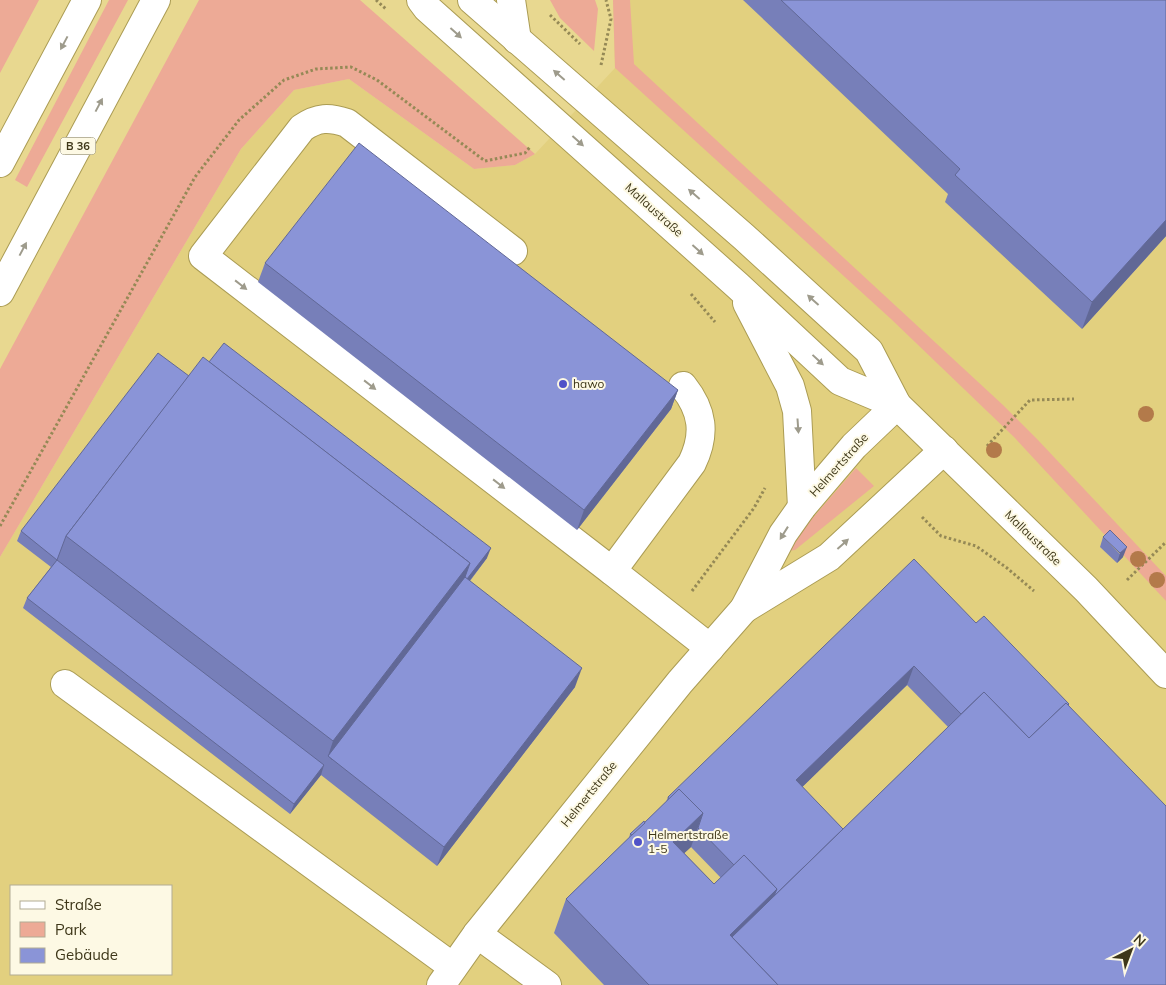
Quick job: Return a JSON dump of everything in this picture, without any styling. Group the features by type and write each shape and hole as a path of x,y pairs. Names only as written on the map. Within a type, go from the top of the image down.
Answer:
{"main road":[{"path":"0,163 87,0"},
{"name":"B 36","path":"0,292 156,0"},
{"name":"Mallaustraße","path":"421,0 427,8 738,286 840,381 897,405"},
{"name":"Mallaustraße","path":"472,0 744,237 869,351 897,405 1086,589 1166,674"},
{"path":"511,0 518,40"},
{"path":"514,251 347,123 323,118 312,121 302,128 203,256 710,648"},
{"path":"738,286 790,386 797,412 802,506"},
{"path":"612,571 692,463 698,450 701,437 701,422 693,398 683,386"},
{"name":"Helmertstraße","path":"447,976 477,934 674,690 744,608 783,534 802,506 854,446 897,405"},
{"name":"Helmertstraße","path":"744,608 829,557 944,450"},
{"path":"65,684 447,976"},
{"path":"477,934 547,985"}],"path":[{"path":"595,59 602,65 611,19 606,0"},
{"path":"547,8 550,15 582,46"},
{"path":"691,294 716,323"},
{"path":"965,470 1030,400 1074,399"},
{"path":"672,617 754,508 767,482"},
{"path":"1127,580 1166,542"}],"shaded area":[{"path":"613,0 1166,0 1166,985 0,985 0,557 241,149 294,90 349,79 474,169 515,165 535,154 615,68"}],"green space":[{"path":"0,0 39,0 0,73"},
{"path":"109,0 128,0 27,187 15,180"},
{"path":"199,0 360,0 535,154 515,165 474,169 349,79 294,90 241,149 0,557 0,369"},
{"path":"550,0 595,0 598,9 594,51 560,18"},
{"path":"613,0 630,0 634,64 1003,405 1037,439 1166,576 1166,601 1014,437 891,319 615,68"},
{"path":"856,468 874,486 795,550 789,551 789,545"}],"building":[{"path":"781,0 1166,0 1166,220 1092,302 955,175 960,169"},
{"path":"359,143 678,390 584,510 265,263"},
{"path":"224,343 491,548 467,579 465,577 470,563 209,362"},
{"path":"158,353 189,376 66,536 57,560 21,531"},
{"path":"203,357 470,563 333,741 66,536"},
{"path":"1110,530 1127,547 1120,553 1103,537"},
{"path":"914,559 976,623 984,616 1069,704 1066,703 1029,738 984,692 961,714 914,666 796,780 843,829 774,896 777,889 744,855 734,865 698,828 703,813 679,789 669,799 668,797"},
{"path":"57,560 324,765 294,804 27,598"},
{"path":"465,577 582,668 444,847 328,756"},
{"path":"984,692 1029,738 1066,703 1166,806 1166,985 778,985 732,937"},
{"path":"679,789 703,813 673,842 714,884 744,855 777,889 730,935 778,985 649,985 566,899"},
{"path":"644,821 645,823 632,835 630,834"}],"place":[{"name":"hawo","path":"563,384"},
{"name":"Helmertstraße 1-5","path":"638,842"}]}
